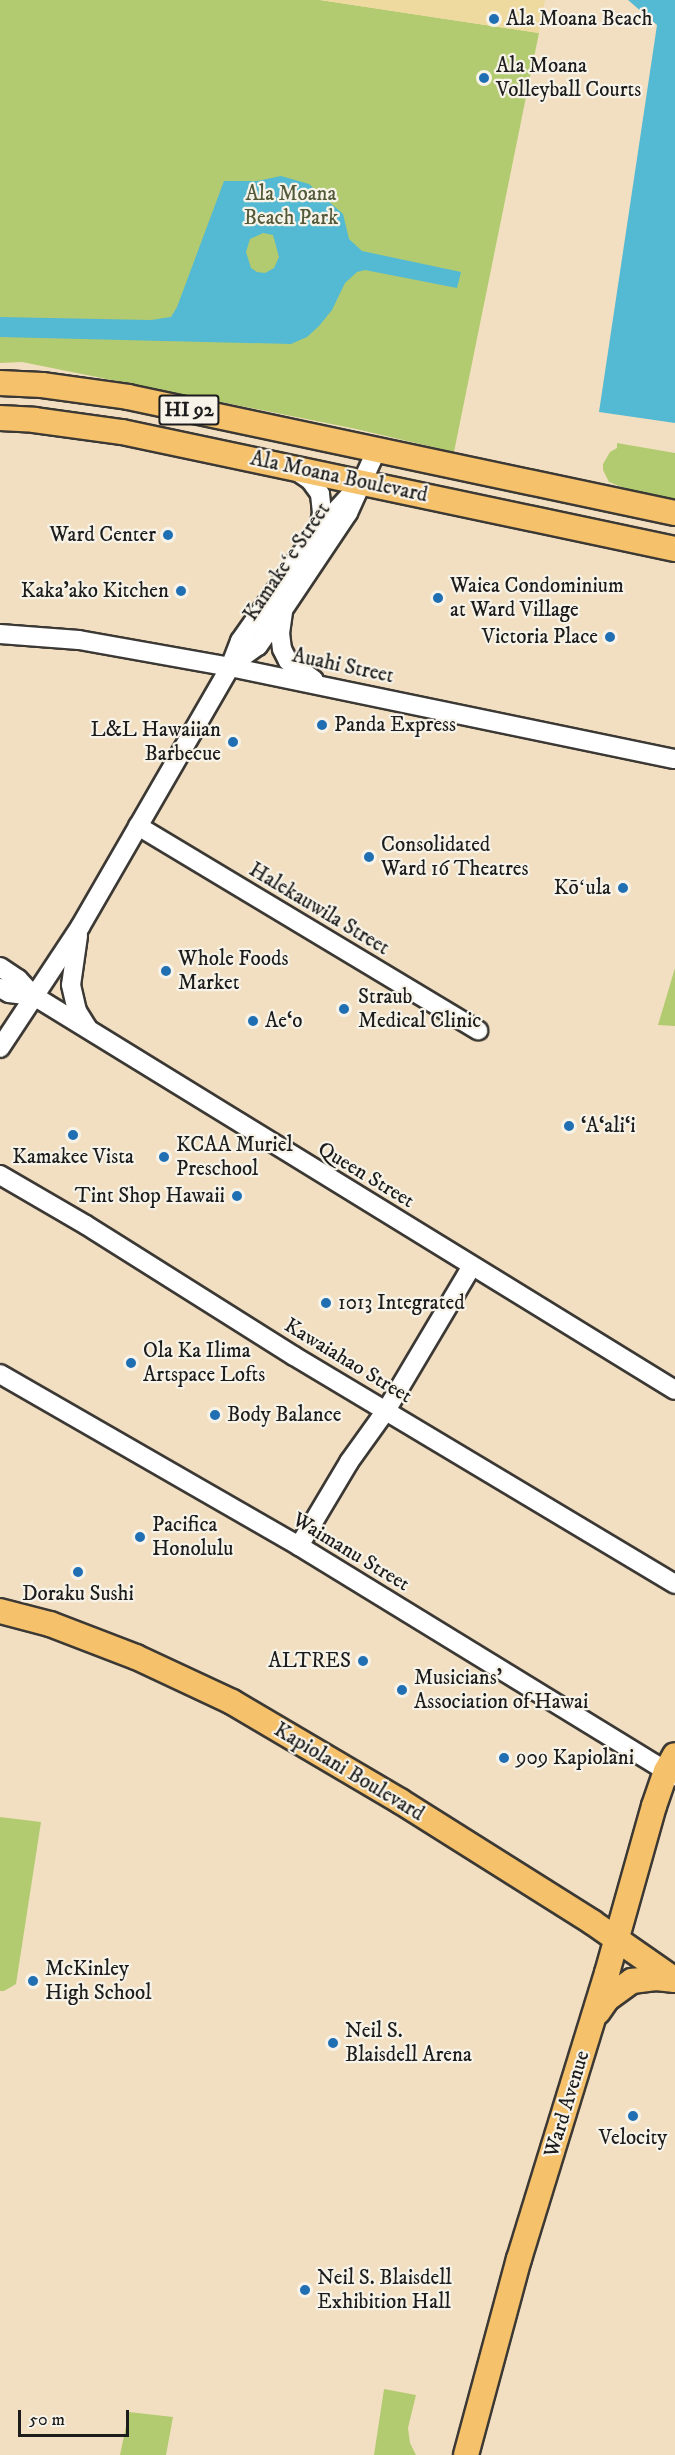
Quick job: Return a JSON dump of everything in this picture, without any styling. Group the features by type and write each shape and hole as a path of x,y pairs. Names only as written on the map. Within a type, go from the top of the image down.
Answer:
{"main road":[{"name":"Ala Moana Boulevard","path":"0,383 42,385 128,397 675,513"},
{"name":"Ala Moana Boulevard","path":"0,418 34,420 122,432 675,549"},
{"name":"Kapiolani Boulevard","path":"0,1611 50,1624 136,1657 232,1702 400,1801 616,1938 675,1980"},
{"name":"Ward Avenue","path":"465,2455 519,2259 616,1938 672,1768"},
{"path":"588,2033 607,1999 624,1986 643,1978 675,1980"}],"street":[{"path":"362,482 377,449"},
{"path":"286,465 304,475 320,494 322,508 319,529"},
{"name":"Kamakeʻe Street","path":"0,1048 80,927 230,667 240,641 319,529 362,482"},
{"name":"Kamakeʻe Street","path":"230,667 258,646 348,513 362,482"},
{"path":"283,610 280,633 282,649 288,661 320,684"},
{"name":"Auahi Street","path":"0,634 79,640 230,667 675,759"},
{"name":"Halekauwila Street","path":"138,826 478,1030"},
{"path":"80,927 71,986 74,1004 88,1029"},
{"name":"Queen Street","path":"0,967 18,979 34,996 675,1390"},
{"name":"Queen Street","path":"0,988 9,993 34,996"},
{"name":"Kawaiahao Street","path":"0,1175 86,1225 294,1356 387,1409 675,1584"},
{"path":"299,1546 349,1462 387,1409 472,1266"},
{"name":"Waimanu Street","path":"0,1374 299,1546 672,1768"}],"green space":[{"name":"Ala Moana Beach Park","path":"0,0 320,0 539,33 454,452 356,429 22,362 0,363"},
{"path":"617,443 675,453 675,499 627,489 609,482 603,470 603,464 610,452 617,448"},
{"path":"675,968 675,1026 658,1025"},
{"path":"0,1817 41,1822 16,1984 4,1991 0,1991"},
{"path":"384,2389 416,2395 408,2428 410,2443 416,2455 374,2455"},
{"path":"129,2412 173,2417 166,2455 120,2455"}],"sand":[{"name":"Ala Moana Beach","path":"320,0 545,0 539,33"}],"water":[{"path":"628,0 675,0 675,423 599,412 657,25"},
{"path":"281,176 309,184 343,214 349,239 362,251 461,272 457,288 365,270 357,272 345,283 332,310 319,326 307,337 291,344 0,337 0,317 151,320 171,317 177,307 224,181 257,181","holes":["263,233 273,235 279,257 274,268 265,273 257,272 251,268 246,252 250,239"]}],"place":[{"name":"Ala Moana Beach","path":"494,19"},
{"name":"Ala Moana Volleyball Courts","path":"484,78"},
{"name":"Ward Center","path":"168,535"},
{"name":"Kaka'ako Kitchen","path":"181,591"},
{"name":"Waiea Condominium at Ward Village","path":"438,598"},
{"name":"Victoria Place","path":"610,637"},
{"name":"Panda Express","path":"322,725"},
{"name":"L&L Hawaiian Barbecue","path":"233,742"},
{"name":"Consolidated Ward 16 Theatres","path":"369,857"},
{"name":"Kōʻula","path":"623,888"},
{"name":"Whole Foods Market","path":"166,971"},
{"name":"Straub Medical Clinic","path":"344,1009"},
{"name":"Ae‘o","path":"253,1021"},
{"name":"‘A‘ali‘i","path":"569,1126"},
{"name":"Kamakee Vista","path":"73,1135"},
{"name":"KCAA Muriel Preschool","path":"164,1157"},
{"name":"Tint Shop Hawaii","path":"237,1196"},
{"name":"1013 Integrated","path":"326,1303"},
{"name":"Ola Ka Ilima Artspace Lofts","path":"131,1363"},
{"name":"Body Balance","path":"215,1415"},
{"name":"Pacifica Honolulu","path":"140,1537"},
{"name":"Doraku Sushi","path":"78,1572"},
{"name":"ALTRES","path":"363,1661"},
{"name":"Musicians' Association of Hawai","path":"402,1690"},
{"name":"909 Kapiolani","path":"504,1758"},
{"name":"McKinley High School","path":"33,1981"},
{"name":"Neil S. Blaisdell Arena","path":"333,2043"},
{"name":"Velocity","path":"633,2116"},
{"name":"Neil S. Blaisdell Exhibition Hall","path":"305,2290"}]}
